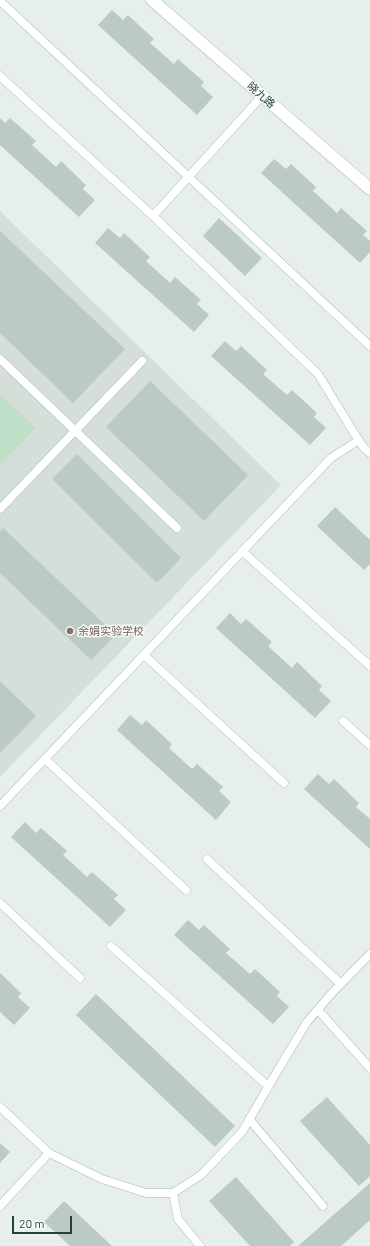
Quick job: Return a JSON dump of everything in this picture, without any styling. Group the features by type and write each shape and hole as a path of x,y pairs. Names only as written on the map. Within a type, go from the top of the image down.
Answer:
{"street":[{"name":"晓九路","path":"152,0 370,189"}],"lane":[{"path":"0,1 370,346"},
{"path":"0,76 154,216 318,374 359,440 370,453"},
{"path":"154,216 262,96"},
{"path":"0,359 177,528"},
{"path":"0,509 142,361"},
{"path":"0,806 330,458 359,440"},
{"path":"242,551 370,666"},
{"path":"144,655 284,783"},
{"path":"343,721 370,746"},
{"path":"45,759 186,890"},
{"path":"207,859 341,984"},
{"path":"0,903 80,978"},
{"path":"111,946 268,1086"},
{"path":"0,1107 49,1153 102,1179 146,1193 173,1193 201,1175 242,1132 307,1022 370,954"},
{"path":"318,1010 370,1068"},
{"path":"249,1119 323,1206"},
{"path":"0,1206 49,1153"},
{"path":"173,1193 178,1219 200,1246"}],"shaded area":[{"name":"余娟实验学校","path":"0,211 281,485 0,777"}],"green space":[{"path":"0,394 36,428 0,465"}],"building":[{"path":"112,10 123,20 128,15 154,39 150,43 174,64 178,59 204,82 201,86 213,97 197,115 98,25"},
{"path":"0,118 5,123 10,118 36,141 32,145 56,167 61,161 86,185 83,189 95,200 79,217 0,145"},
{"path":"274,159 286,169 291,164 316,187 313,191 337,213 341,208 367,231 363,235 370,241 370,252 360,263 261,173"},
{"path":"219,218 262,258 245,276 203,236"},
{"path":"108,228 120,238 124,233 150,257 146,261 170,283 175,277 201,300 197,304 209,315 194,332 95,243"},
{"path":"0,231 125,349 73,403 0,333"},
{"path":"225,341 236,351 241,346 267,370 263,374 287,395 292,390 317,413 314,417 326,428 310,445 211,356"},
{"path":"150,381 248,475 204,521 106,427"},
{"path":"77,454 181,558 157,583 52,479"},
{"path":"335,507 370,540 370,564 364,570 317,526"},
{"path":"3,528 116,635 91,660 0,573 0,531"},
{"path":"230,613 241,624 246,619 272,642 268,646 292,668 297,662 322,686 319,690 331,701 315,718 216,628"},
{"path":"0,681 36,716 0,753"},
{"path":"130,715 142,725 146,720 172,744 169,748 192,769 197,764 223,787 219,791 231,802 216,820 117,730"},
{"path":"318,774 329,784 334,779 359,803 356,807 370,819 370,849 304,789"},
{"path":"25,822 36,833 41,828 67,851 63,855 87,877 92,872 118,895 114,899 126,910 110,927 11,837"},
{"path":"188,920 199,930 204,925 230,949 226,953 250,974 255,969 280,992 277,996 289,1007 273,1024 174,935"},
{"path":"0,973 21,993 18,997 30,1008 14,1025 0,1012"},
{"path":"96,994 235,1126 215,1147 76,1015"},
{"path":"327,1097 370,1145 370,1176 359,1186 300,1121"},
{"path":"0,1143 10,1152 0,1163"},
{"path":"236,1177 294,1242 290,1246 250,1246 209,1201"},
{"path":"370,1183 370,1220 341,1246 298,1246"},
{"path":"64,1201 112,1246 70,1246 44,1222"}],"place":[{"name":"余娟实验学校","path":"70,631"}]}
